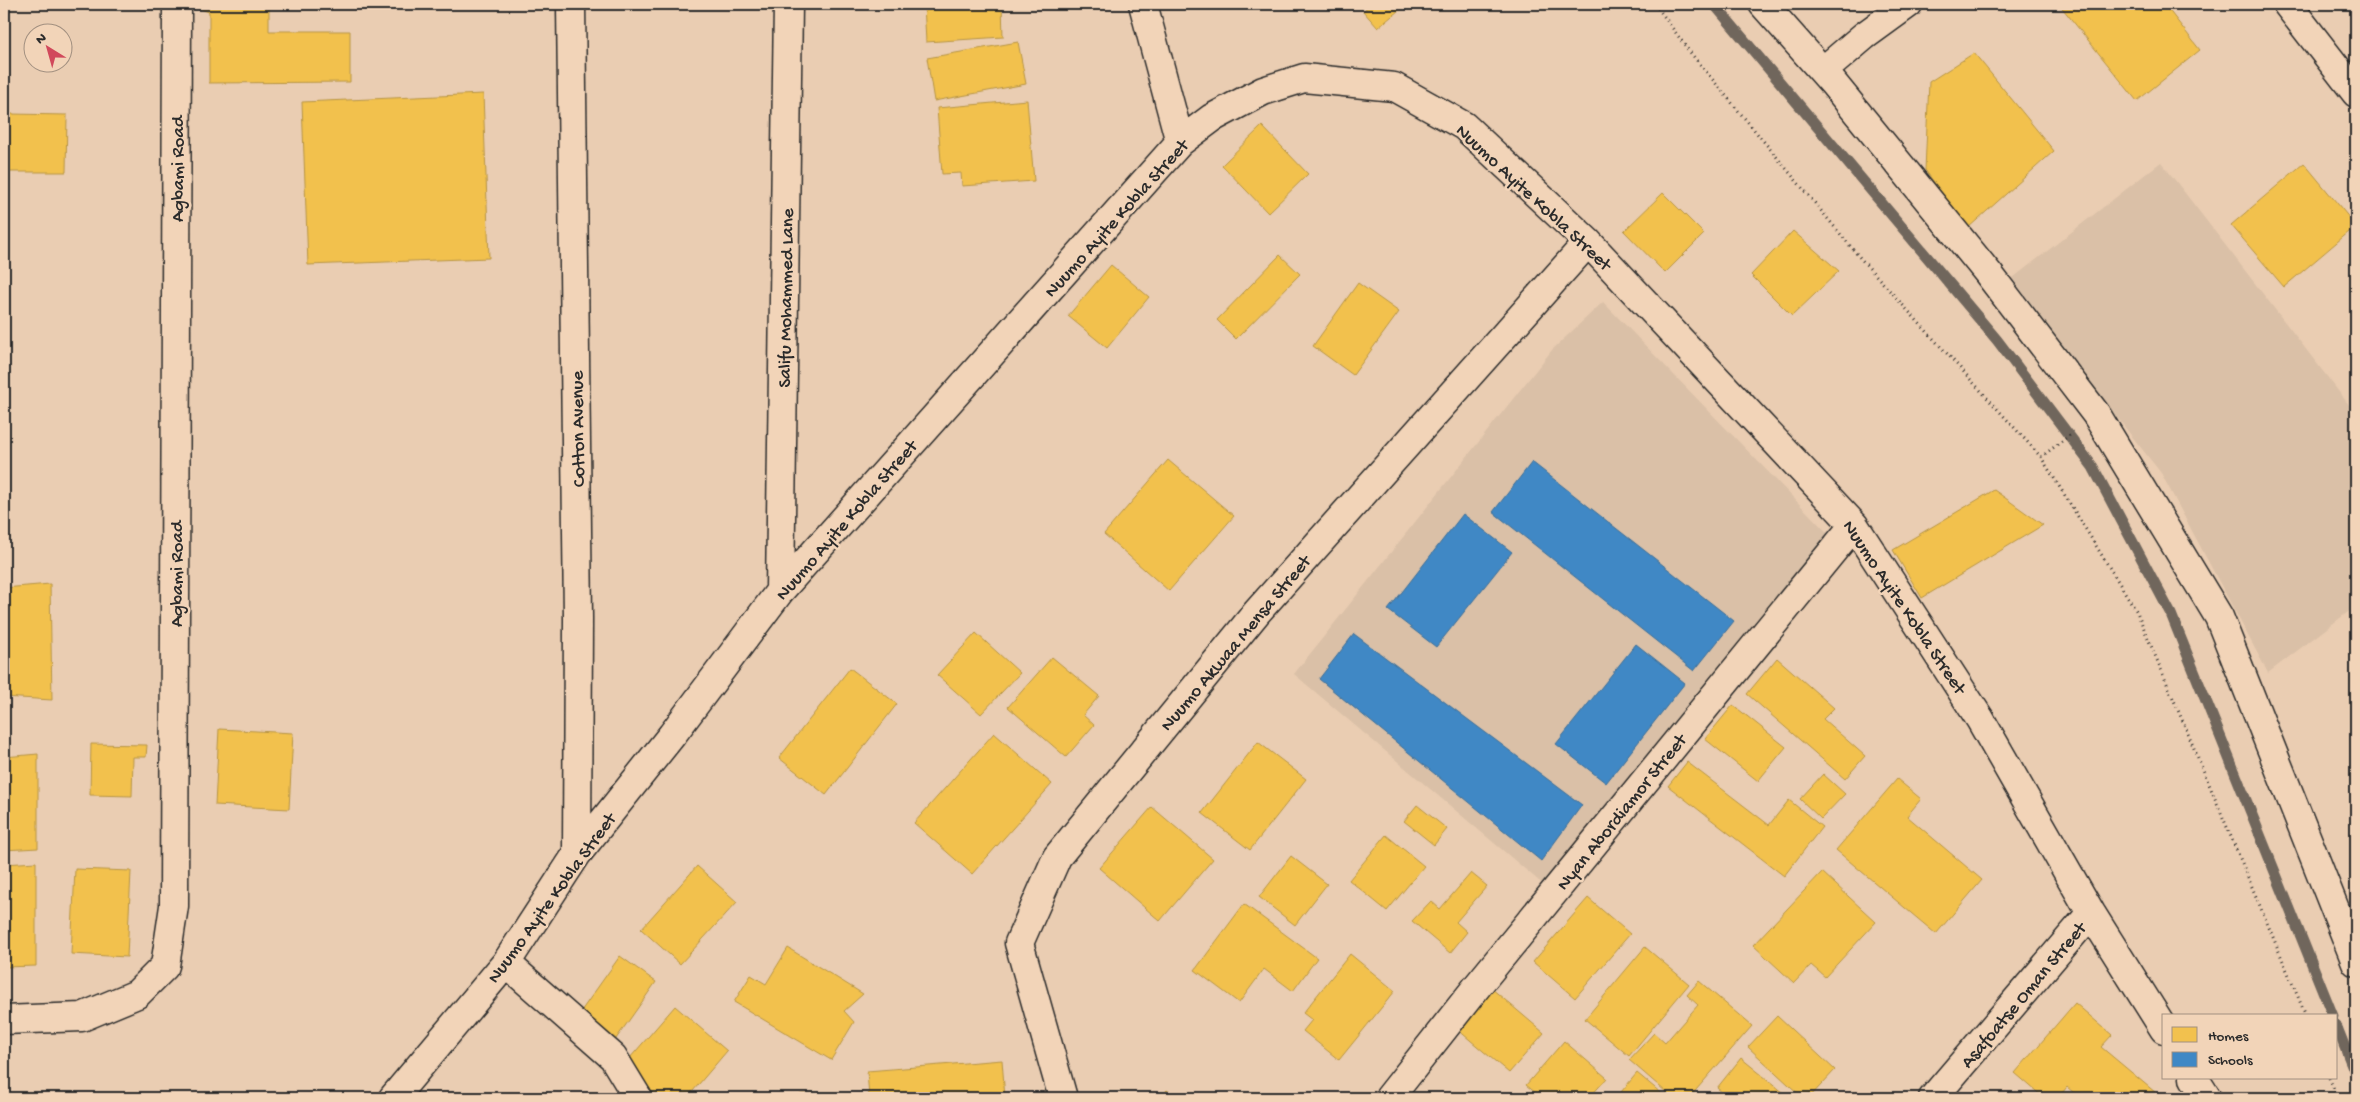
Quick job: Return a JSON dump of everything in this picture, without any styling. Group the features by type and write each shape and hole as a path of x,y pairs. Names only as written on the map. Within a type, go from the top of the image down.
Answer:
{"street":[{"name":"Agbami Road","path":"4,1020 82,1017 137,994 165,966 174,906 177,4"},
{"name":"Cotton Avenue","path":"571,4 578,609 577,854"},
{"name":"Salifu Mohammed Lane","path":"780,591 788,4"},
{"path":"1143,4 1180,142"},
{"path":"1763,4 1823,71 1988,273 2096,414 2219,617 2356,962"},
{"path":"1823,71 1864,36 1908,4"},
{"path":"2287,4 2356,93"},
{"name":"Nuumo Ayite Kobla Street","path":"393,1098 506,962 577,854 672,735 780,591 1180,142 1212,118 1263,91 1304,78 1394,87 1464,126 1588,242 1854,525 1980,718 2091,913 2162,1026"},
{"name":"Nuumo Akwaa Mensa Street","path":"1064,1098 1019,943 1057,857 1257,612 1588,242"},
{"name":"Nyan Abordiamor Street","path":"1389,1098 1478,984 1854,525"},
{"name":"Asafoatse Oman Street","path":"1933,1098 2091,913"},
{"path":"506,962 613,1057 638,1098"},
{"path":"2195,1080 2207,1098"}],"path":[{"path":"1655,4 1689,51 1861,259 2041,457 2137,612 2305,1014"},
{"path":"2041,457 2056,446"},
{"path":"2330,1080 2338,1098"}],"shaded area":[{"path":"2161,162 2356,414 2356,606 2268,673 2161,473 2009,281"},
{"path":"1603,302 1845,551 1558,897 1294,674 1552,350"}],"building: Homes":[{"path":"198,4 269,4 269,31 350,31 350,82 209,83 209,12 198,8"},
{"path":"924,4 1002,4 1003,37 926,42"},
{"path":"1371,4 1406,4 1378,28 1363,11"},
{"path":"2059,4 2164,4 2200,50 2137,101"},
{"path":"1018,42 1026,84 934,101 927,58"},
{"path":"1974,53 2054,151 1968,228 1925,170 1929,82"},
{"path":"483,94 489,258 308,265 302,102"},
{"path":"1027,100 1034,181 962,186 961,173 942,174 937,108"},
{"path":"11,114 67,115 66,172 4,172 4,128 7,128"},
{"path":"1262,126 1308,174 1268,213 1222,165"},
{"path":"2304,163 2356,226 2284,287 2231,225"},
{"path":"1663,193 1704,234 1665,273 1624,231"},
{"path":"1793,231 1839,271 1792,316 1751,275"},
{"path":"1280,255 1300,274 1236,339 1217,320"},
{"path":"1111,265 1149,297 1107,348 1068,316"},
{"path":"1358,283 1399,312 1353,375 1313,346"},
{"path":"1168,460 1234,516 1169,591 1104,534"},
{"path":"1994,490 2043,525 1922,598 1893,550"},
{"path":"50,584 52,700 4,697 4,588"},
{"path":"976,633 1020,673 981,714 937,675"},
{"path":"1052,657 1099,696 1083,715 1094,725 1066,757 1008,707"},
{"path":"1777,658 1834,708 1823,719 1865,756 1845,779 1747,694"},
{"path":"850,668 897,704 826,795 779,758"},
{"path":"1733,705 1786,747 1758,781 1705,739"},
{"path":"219,729 293,733 289,809 215,805"},
{"path":"994,733 1052,784 972,874 914,823"},
{"path":"1258,742 1306,779 1250,850 1202,813"},
{"path":"91,744 147,745 146,757 133,757 132,796 90,795"},
{"path":"38,754 38,848 4,850 4,757"},
{"path":"1687,762 1769,825 1789,800 1822,827 1784,876 1668,786"},
{"path":"1823,774 1845,794 1821,819 1800,799"},
{"path":"1897,779 1921,799 1907,816 1982,880 1936,934 1836,850"},
{"path":"1417,805 1447,829 1434,845 1404,821"},
{"path":"1152,807 1213,859 1160,921 1099,868"},
{"path":"1386,835 1424,866 1387,911 1349,880"},
{"path":"1291,856 1327,884 1295,925 1259,897"},
{"path":"36,862 36,966 4,967 4,864"},
{"path":"697,866 737,902 680,964 641,929"},
{"path":"75,869 131,871 127,957 71,954"},
{"path":"1822,872 1876,922 1825,977 1811,965 1794,983 1753,945"},
{"path":"1471,873 1487,886 1456,922 1467,932 1450,953 1412,921 1431,901 1440,909"},
{"path":"1588,898 1630,934 1575,998 1533,962"},
{"path":"1244,904 1317,958 1293,991 1264,969 1239,1003 1195,970"},
{"path":"1645,947 1689,984 1629,1056 1585,1019"},
{"path":"788,948 863,994 844,1011 854,1022 831,1060 734,1002 751,975 766,984"},
{"path":"1350,954 1395,991 1339,1060 1303,1031 1312,1020 1303,1013"},
{"path":"620,956 656,982 611,1046 574,1021"},
{"path":"1699,981 1752,1026 1689,1098 1673,1098 1629,1060 1654,1033 1665,1043 1698,1005 1687,995"},
{"path":"1491,988 1544,1033 1509,1073 1457,1029"},
{"path":"2075,1003 2112,1035 2101,1047 2162,1098 2080,1098 2067,1087 2058,1098 2044,1098 2015,1073"},
{"path":"675,1006 727,1051 687,1098 630,1098 610,1081"},
{"path":"1777,1016 1835,1070 1809,1098 1803,1098 1748,1047"},
{"path":"1564,1041 1607,1078 1589,1098 1542,1098 1526,1085"},
{"path":"1741,1058 1790,1098 1729,1098 1717,1088"},
{"path":"1002,1060 1005,1098 869,1098 867,1071"},
{"path":"1637,1073 1667,1098 1616,1098"},
{"path":"1167,1090 1177,1098 1160,1098"},
{"path":"815,1093 816,1098 769,1098"}],"building: Schools":[{"path":"1532,462 1734,621 1694,671 1493,512"},
{"path":"1463,514 1512,552 1436,647 1388,610"},
{"path":"1354,634 1582,805 1541,861 1319,679"},
{"path":"1636,644 1685,683 1606,783 1556,744"}],"waterway":[{"path":"1714,4 1997,340 2093,467 2171,614 2332,1014"},
{"path":"2338,1030 2356,1075"}]}
